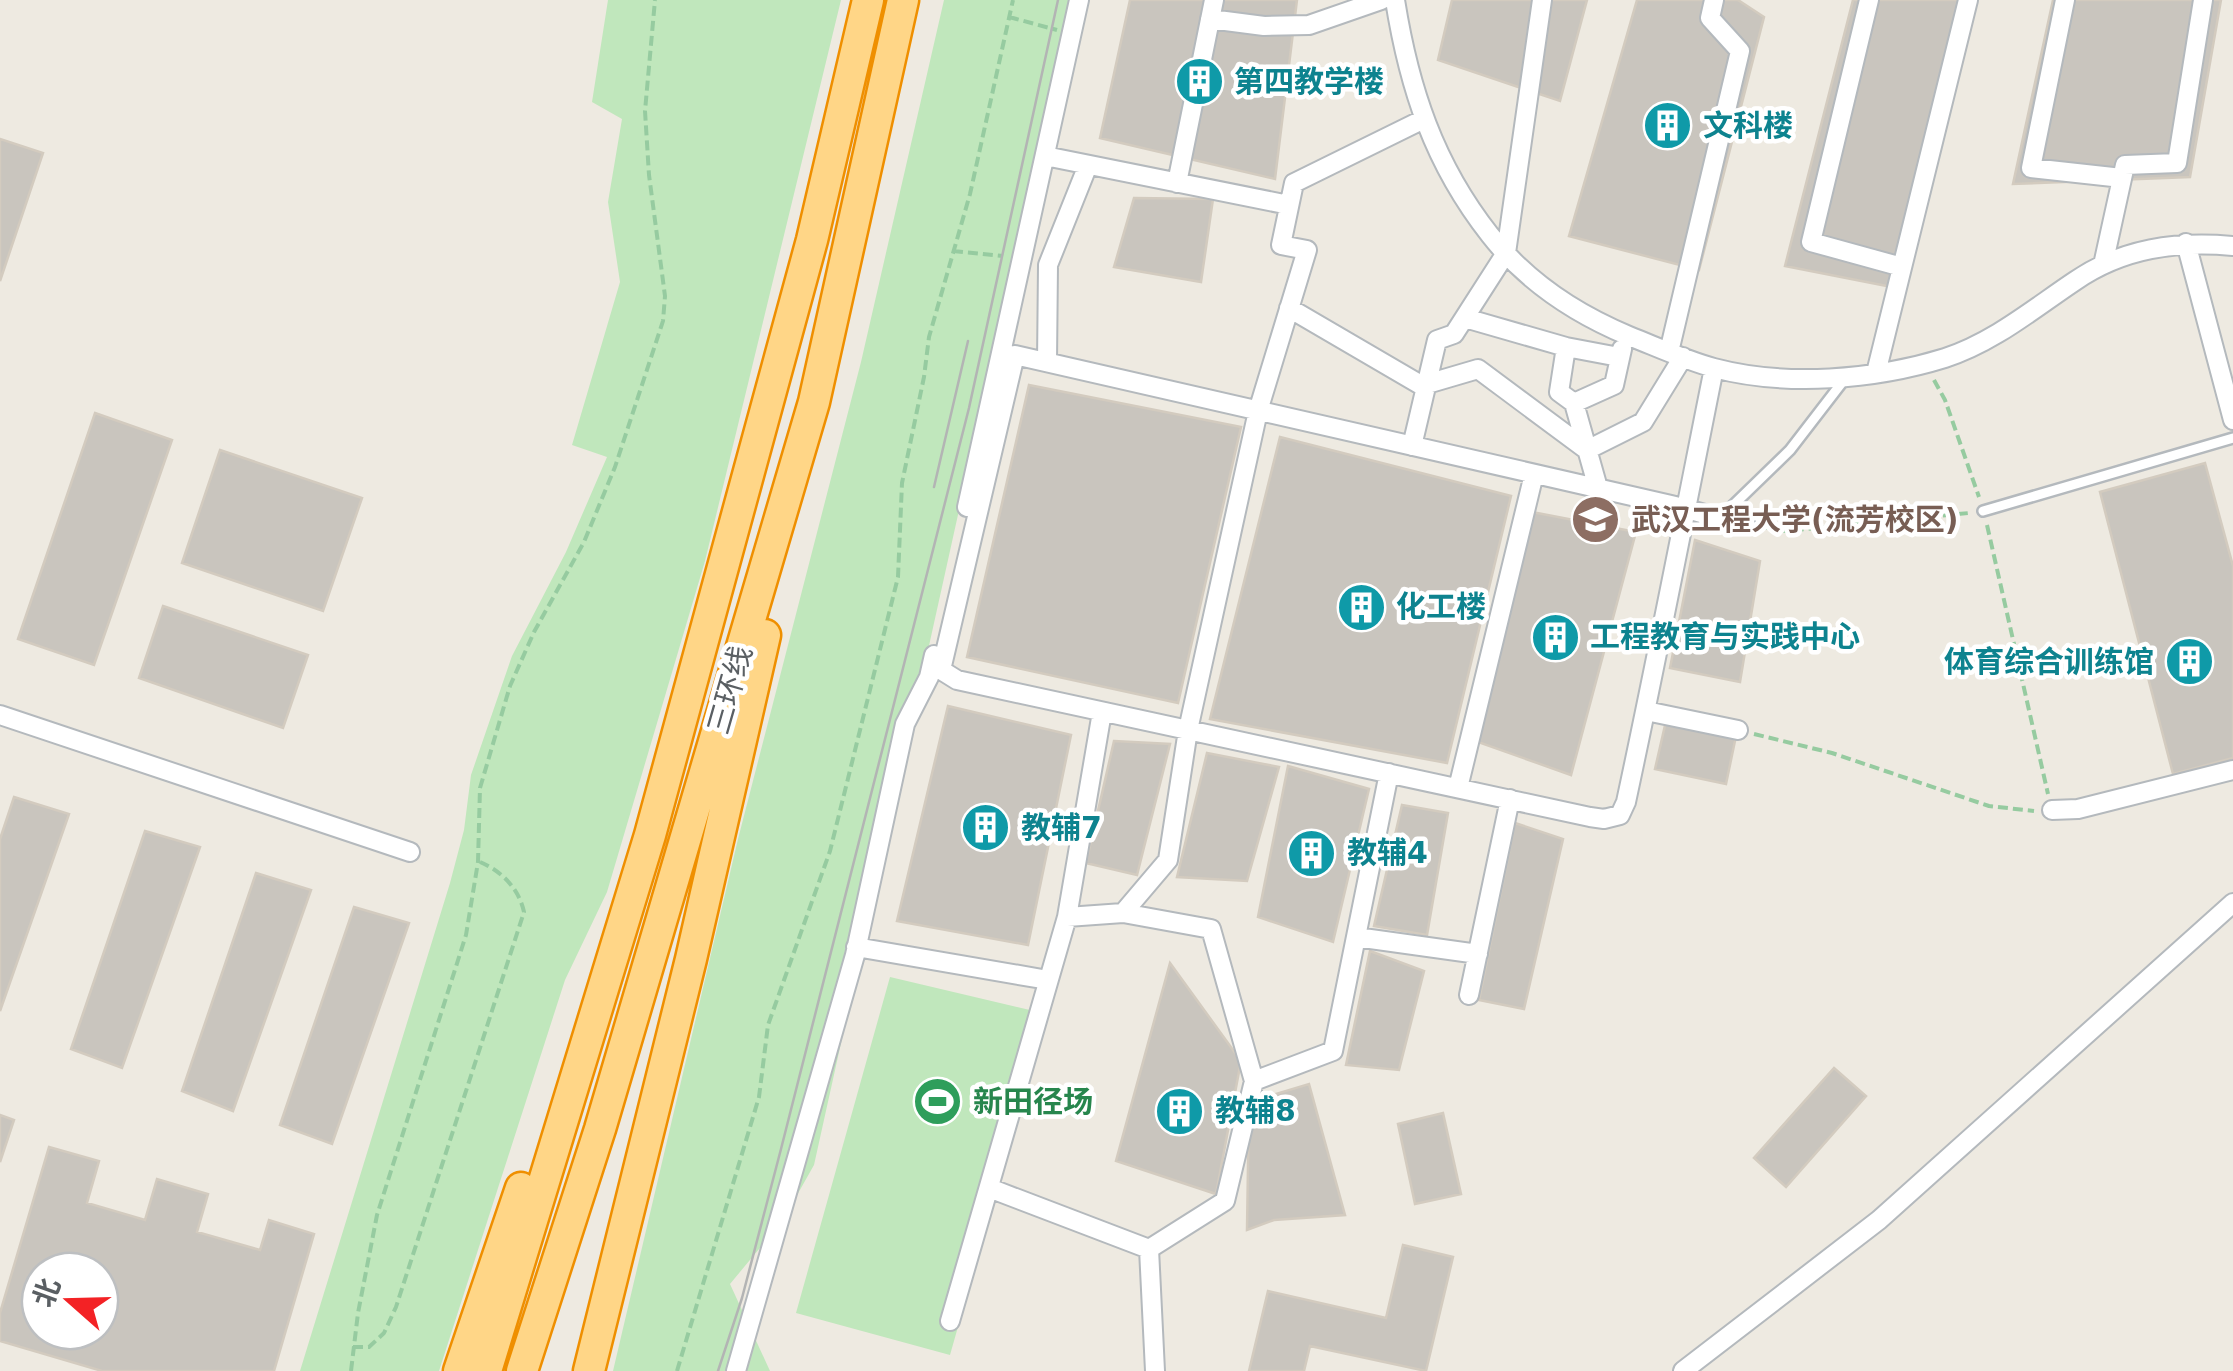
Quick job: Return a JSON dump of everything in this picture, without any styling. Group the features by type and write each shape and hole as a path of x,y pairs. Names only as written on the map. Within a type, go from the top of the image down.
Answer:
{"highway":[{"name":"三环线","path":"486,1371 640,866 812,240 868,0"},
{"name":"三环线","path":"522,1371 606,1112 814,402 903,0"},
{"path":"589,1371 747,720 814,402"},
{"path":"458,1371 590,981 640,866"}],"street":[{"path":"736,1371 815,1103 856,946 904,724 929,677 1079,0"},
{"path":"1177,182 1214,0"},
{"path":"1210,19 1264,26 1310,25 1381,0"},
{"path":"1395,0 1412,89 1424,119 1476,216 1506,254 1576,311 1714,368 1796,378 1876,373 1924,363 1986,341 2103,265 2152,248 2186,243 2233,246"},
{"path":"1412,446 1438,340 1454,334 1506,254 1542,0"},
{"path":"1587,450 1644,422 1676,354 1740,51 1710,18 1714,0"},
{"path":"1870,0 1811,242 1902,268"},
{"path":"1876,373 1968,0"},
{"path":"2065,0 2031,168 2122,178"},
{"path":"2103,265 2125,165 2178,163 2203,0"},
{"path":"1123,912 1168,860 1188,730 1258,410 1307,250 1280,245 1294,183 1424,119"},
{"path":"1044,156 1289,205"},
{"path":"1048,362 1048,265 1088,165"},
{"path":"2186,243 2233,420"},
{"path":"1022,260 1048,265"},
{"path":"1289,308 1426,386 1478,369 1587,450"},
{"path":"1465,318 1566,347 1619,357"},
{"path":"1574,403 1614,385 1628,335"},
{"path":"1566,347 1558,392 1574,403 1598,488"},
{"path":"1714,368 1686,509 1646,710 1620,815 1604,819 1510,800 957,680 941,670 1014,355 1598,488 1686,509 1719,519 1746,524"},
{"path":"1458,788 1534,474"},
{"path":"1646,710 1738,730"},
{"path":"950,1321 1067,917 1102,712"},
{"path":"0,715 410,852"},
{"path":"2052,810 2078,809 2233,770"},
{"path":"1254,1081 1334,1051 1389,773"},
{"path":"1469,995 1510,800"},
{"path":"1683,1371 1880,1220 2233,902"},
{"path":"1067,917 1123,912 1211,929 1254,1081 1225,1201 1149,1249"},
{"path":"1356,937 1478,954"},
{"path":"856,946 1048,980"},
{"path":"996,1190 1149,1249"},
{"path":"1149,1249 1155,1371"}],"lane":[{"path":"1719,519 1790,450 1848,376"},
{"path":"1984,511 2233,438"}],"path":[{"path":"351,1371 377,1215 466,935 478,862 480,788 510,686 534,632 584,542 615,467 663,322 665,296 649,176 645,111 655,0"},
{"path":"677,1371 759,1097 768,1025 830,851 898,577 902,483 929,336 970,194 1013,0"},
{"path":"1009,17 1072,32"},
{"path":"953,251 1022,260"},
{"path":"1738,730 1832,753 1989,806 2052,810 1984,511 1944,400 1924,363"},
{"path":"1746,524 1786,531 1984,511"},
{"path":"353,1347 369,1347 384,1334 396,1307 524,912 520,895 486,864 478,862"}],"green space":[{"path":"608,0 841,0 705,561 607,892 565,980 439,1371 300,1371 450,883 464,830 471,775 512,656 566,552 607,457 572,445 620,282 608,202 622,119 592,102"},
{"path":"944,0 1072,0 814,1165 783,1220 730,1284 770,1371 613,1371 738,839 861,362"},
{"name":"新田径场","path":"890,977 1047,1014 950,1355 796,1313"}],"building":[{"name":"第四教学楼","path":"1130,0 1297,0 1275,179 1100,138"},
{"path":"1452,0 1587,0 1560,101 1438,60"},
{"name":"文科楼","path":"1637,0 1738,0 1764,17 1699,270 1569,236"},
{"path":"1853,0 1972,0 1902,289 1785,266"},
{"path":"2053,0 2221,0 2190,177 2013,184"},
{"path":"0,139 43,153 0,281"},
{"path":"1134,198 1213,199 1201,282 1114,267"},
{"path":"1029,385 1241,427 1178,703 967,657"},
{"path":"95,413 172,440 94,665 18,639"},
{"name":"化工楼","path":"1280,437 1511,496 1447,763 1210,719"},
{"path":"220,450 362,498 323,611 182,563"},
{"name":"体育综合训练馆","path":"2205,463 2233,566 2233,758 2173,774 2100,492"},
{"name":"工程教育与实践中心","path":"1532,512 1636,532 1571,775 1478,742"},
{"path":"1695,540 1760,561 1740,682 1670,668"},
{"path":"163,606 308,655 283,728 139,678"},
{"name":"教辅7","path":"948,706 1071,735 1028,945 897,921"},
{"path":"1666,721 1736,736 1726,784 1655,769"},
{"path":"1114,741 1170,744 1137,875 1086,863"},
{"path":"1207,753 1279,767 1247,881 1177,877"},
{"name":"教辅4","path":"1288,766 1369,789 1333,942 1258,917"},
{"path":"14,797 69,814 0,1011 0,839"},
{"path":"1402,805 1448,813 1427,935 1374,926"},
{"path":"1515,823 1563,839 1524,1009 1479,1000"},
{"path":"145,831 200,847 122,1068 71,1049"},
{"path":"256,873 311,890 233,1111 182,1091"},
{"path":"354,907 409,923 332,1144 280,1125"},
{"path":"1370,951 1424,971 1399,1070 1346,1065"},
{"name":"教辅8","path":"1170,963 1241,1061 1216,1194 1116,1161"},
{"path":"1834,1068 1866,1096 1786,1187 1754,1158"},
{"path":"1309,1084 1345,1215 1274,1220 1247,1230 1249,1102"},
{"path":"1443,1113 1461,1194 1415,1204 1398,1124"},
{"path":"0,1115 14,1120 0,1162"},
{"path":"49,1147 99,1161 87,1203 145,1220 157,1179 208,1194 197,1232 260,1250 269,1220 314,1234 274,1371 102,1371 34,1351 120,1351 120,1251 20,1251 20,1347 0,1341 0,1313"},
{"path":"1403,1245 1453,1257 1426,1371 1310,1346 1304,1371 1249,1371 1268,1291 1386,1318"}],"tram line":[{"path":"718,1371 742,1298 781,1149 969,408 1058,0"},
{"path":"934,487 968,341"}],"place":[{"name":"第四教学楼","path":"1199,82"},
{"name":"文科楼","path":"1668,126"},
{"name":"武汉工程大学(流芳校区)","path":"1596,520"},
{"name":"化工楼","path":"1361,607"},
{"name":"工程教育与实践中心","path":"1555,637"},
{"name":"体育综合训练馆","path":"2189,662"},
{"name":"教辅7","path":"986,828"},
{"name":"教辅4","path":"1312,853"},
{"name":"新田径场","path":"938,1102"},
{"name":"教辅8","path":"1180,1111"}]}
